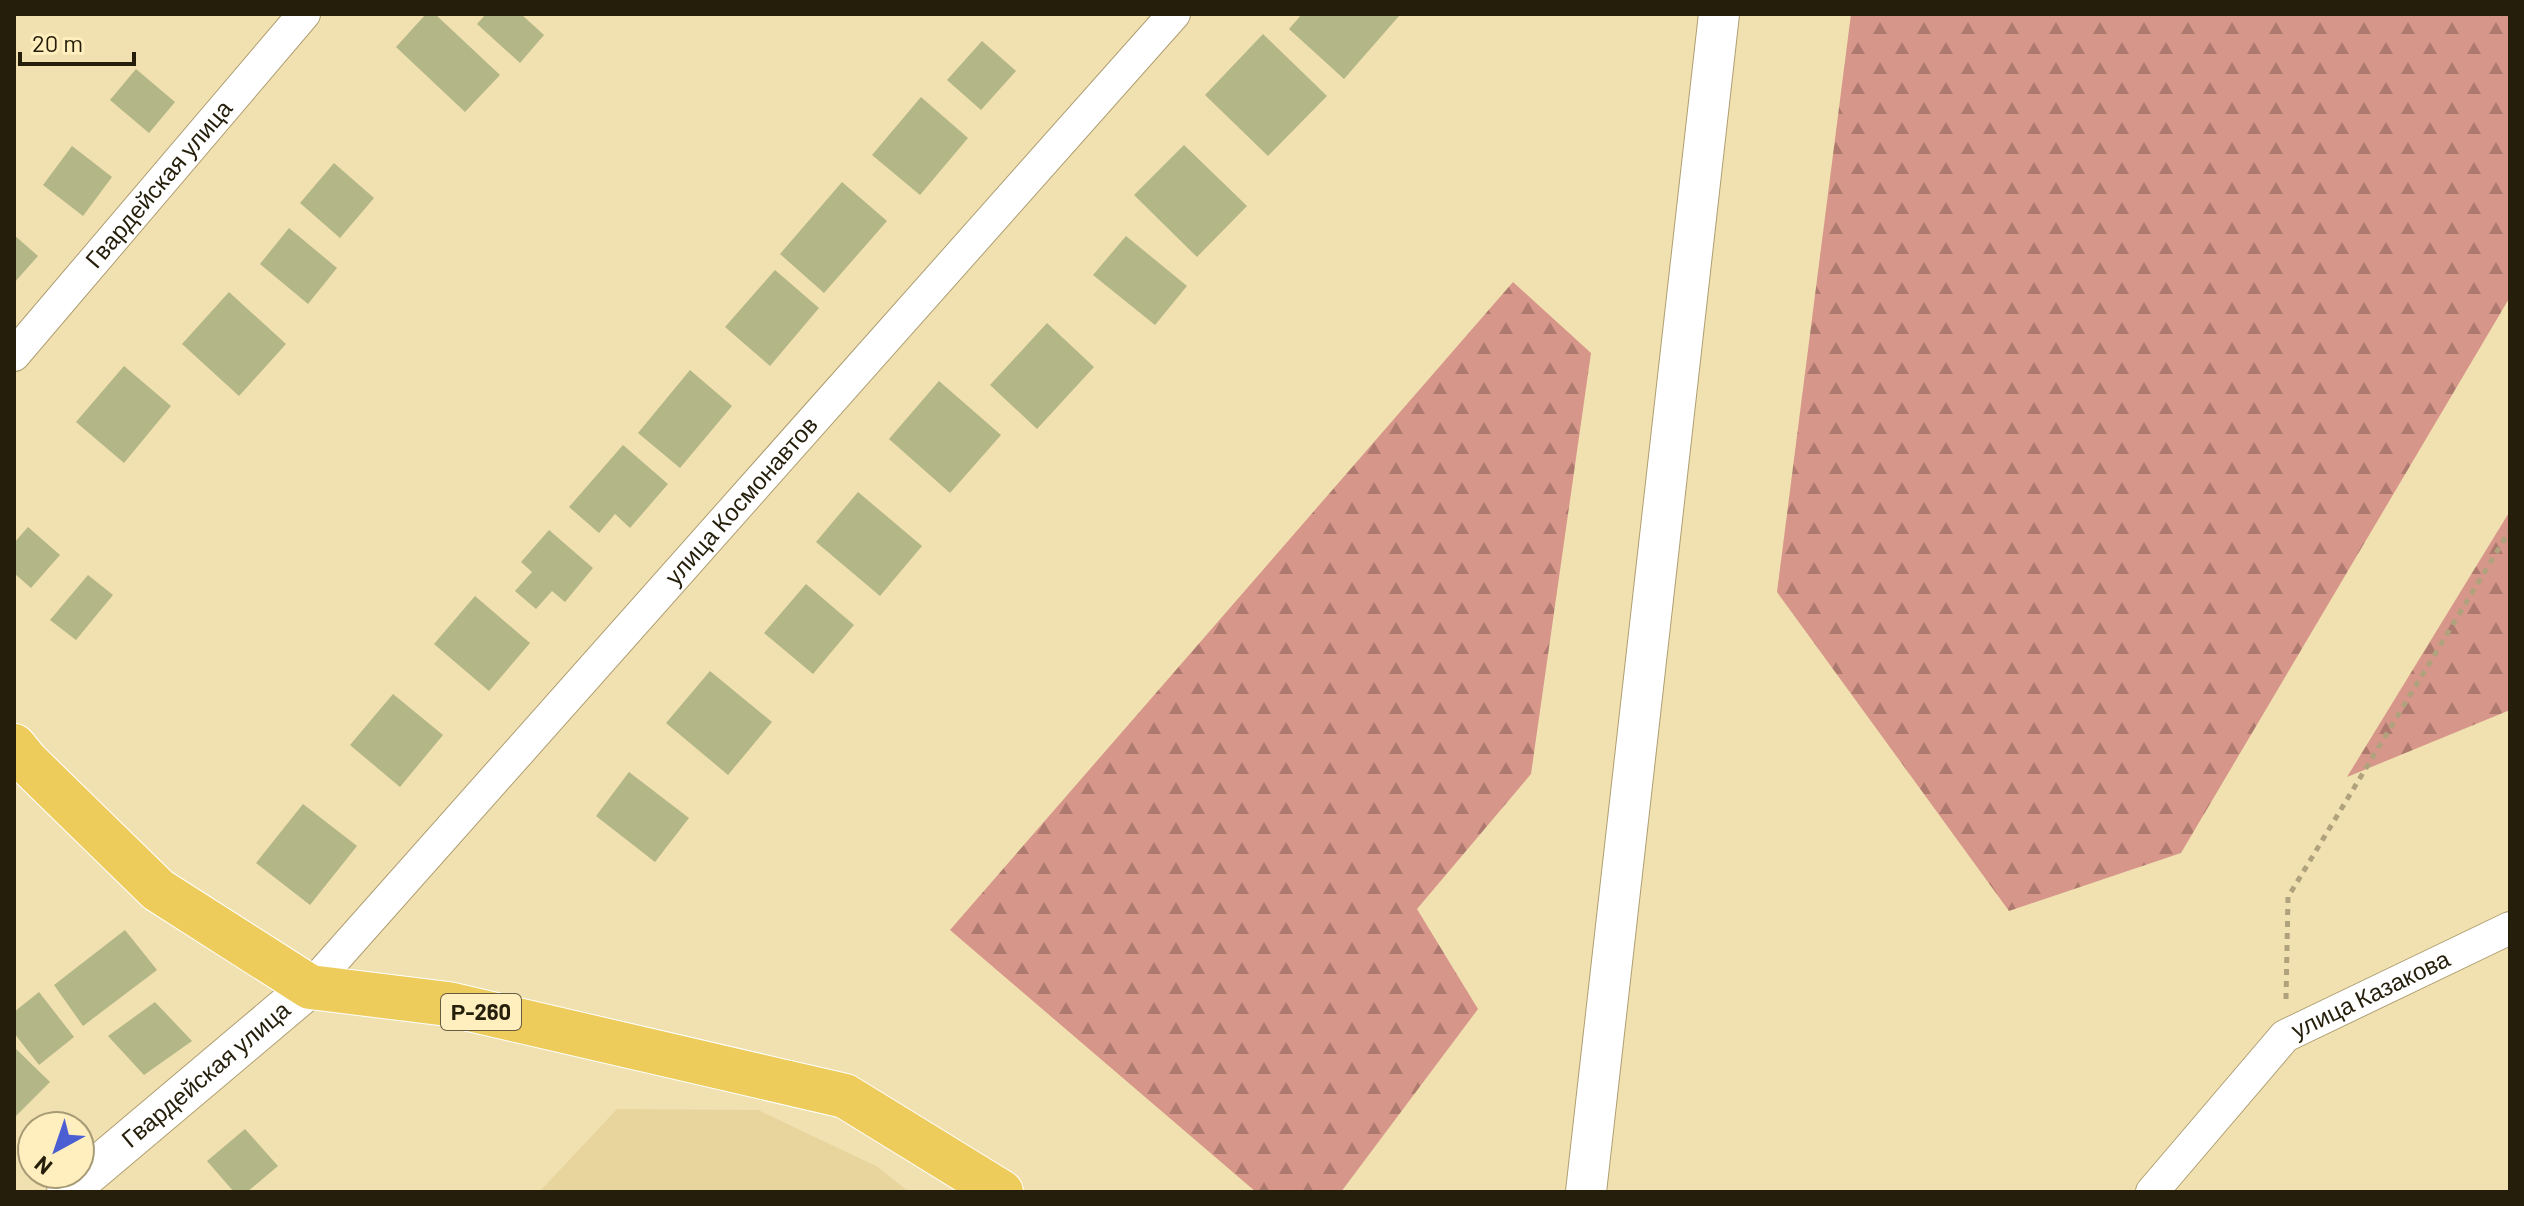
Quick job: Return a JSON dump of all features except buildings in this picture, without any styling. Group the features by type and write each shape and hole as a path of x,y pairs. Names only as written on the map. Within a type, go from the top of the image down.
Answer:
{"highway":[{"name":"Р-260","path":"14,746 158,890 310,987 448,1004 845,1096 1001,1192"}],"street":[{"name":"Гвардейская улица","path":"14,355 304,14"},
{"name":"улица Космонавтов","path":"310,987 1174,14"},
{"path":"1586,1192 1719,14"},
{"name":"улица Казакова","path":"2152,1192 2285,1036 2510,928"},
{"name":"Гвардейская улица","path":"67,1192 310,987"}],"path":[{"path":"2285,1036 2288,897 2510,530"}],"shaded area":[{"path":"617,1109 758,1110 878,1167 909,1192 539,1192"}],"green space":[{"path":"1851,14 2510,14 2510,297 2181,853 2009,911 1777,592"},
{"path":"1513,282 1591,353 1531,774 1417,909 1478,1009 1341,1192 1256,1192 950,930"},
{"path":"2510,511 2510,710 2347,777"}]}
